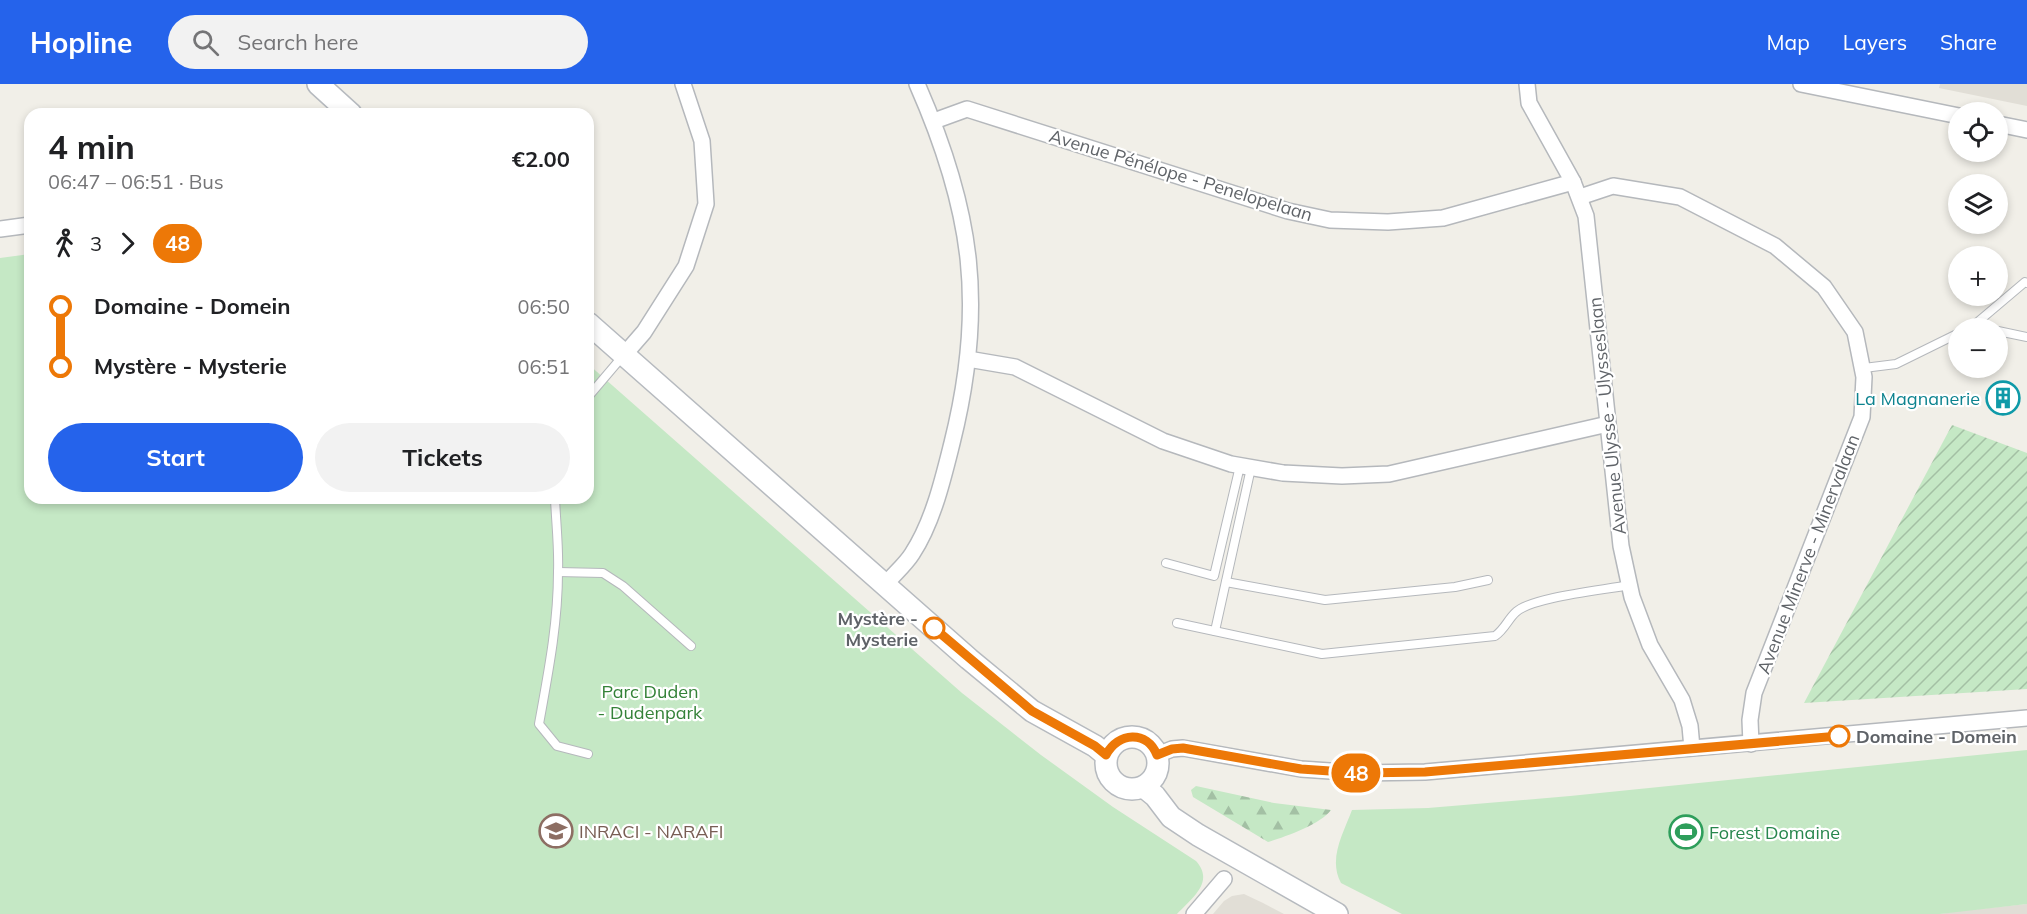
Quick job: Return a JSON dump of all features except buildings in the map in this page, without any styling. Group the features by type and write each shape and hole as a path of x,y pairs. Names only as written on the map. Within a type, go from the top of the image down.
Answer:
{"street":[{"path":"318,84 344,108"},
{"path":"624,356 644,332 686,266 706,204 702,141 683,84"},
{"path":"885,585 910,556 920,540 932,510 956,425 968,359 972,308 970,267 961,206 934,121 917,84"},
{"name":"Avenue Ulysse - Ulysseslaan","path":"1527,84 1529,103 1573,182 1586,216 1621,546 1629,585 1650,645 1682,700 1690,726 1692,748"},
{"path":"1802,84 1948,114"},
{"name":"Avenue Pénélope - Penelopelaan","path":"934,121 967,109 1288,211 1330,220 1388,222 1443,218 1573,182"},
{"path":"2008,126 2027,130"},
{"name":"Avenue Minerve - Minervalaan","path":"1580,197 1613,186 1680,198 1775,246 1824,287 1855,332 1864,368 1862,417 1754,693 1750,720 1751,744"},
{"path":"0,229 24,226"},
{"path":"594,328 969,659 1032,711 1095,746 1106,755"},
{"path":"968,359 1015,367 1163,441 1246,467 1283,473 1330,476 1389,474 1608,424"},
{"path":"1157,755 1172,749 1183,748 1301,769 1359,773 1425,772 2027,718"},
{"path":"1128,736 1143,739 1154,748 1157,755 1157,770 1150,782 1144,787 1134,789 1124,788 1114,783 1105,765 1106,755 1115,742 1128,736"},
{"path":"1144,787 1155,796 1171,817 1337,914"},
{"path":"1194,914 1224,879"}],"lane":[{"path":"1982,318 2025,282 2027,283"},
{"path":"2008,333 2027,337"},
{"path":"1864,368 1896,364 1948,338"},
{"path":"594,390 624,356"},
{"path":"1166,563 1214,576 1246,467"},
{"path":"1215,632 1246,467"},
{"path":"555,504 558,572 551,657 539,724 557,746 588,754"},
{"path":"558,572 603,573 623,586 691,646"},
{"path":"1226,582 1324,600 1455,587 1488,579"},
{"path":"1177,623 1322,654 1495,636 1503,631 1516,611 1537,602 1629,585"}],"shaded area":[{"path":"1940,84 2027,84 2027,106 2008,102 1939,88"},
{"path":"1244,894 1284,914 1213,914 1224,901 1232,896"},
{"path":"2027,904 2027,914 1940,914 1959,911"}],"green space":[{"name":"Parc Duden - Dudenpark","path":"24,255 24,504 594,504 594,369 962,693 1041,755 1113,807 1196,861 1203,876 1199,889 1177,914 0,914 0,258"},
{"path":"1952,425 2027,453 2027,689 1804,703"},
{"name":"Forest Domaine","path":"2027,750 2027,904 1940,914 1402,914 1341,883 1337,874 1338,846 1352,810 1428,808 1570,796"},
{"path":"1196,786 1274,803 1331,810 1311,825 1268,842 1193,797 1191,790"}],"bus line":[{"name":"48","path":"934,628 1032,711 1095,746 1106,755 1115,742 1121,738 1136,736 1149,743 1157,755 1172,749 1183,748 1301,769 1359,773 1425,772 1839,736"}],"place":[{"name":"La Magnanerie","path":"2003,398"},
{"name":"Mystère - Mysterie","path":"934,628"},
{"name":"Domaine - Domein","path":"1839,736"},
{"name":"INRACI - NARAFI","path":"556,831"},
{"name":"Forest Domaine","path":"1686,832"}]}
